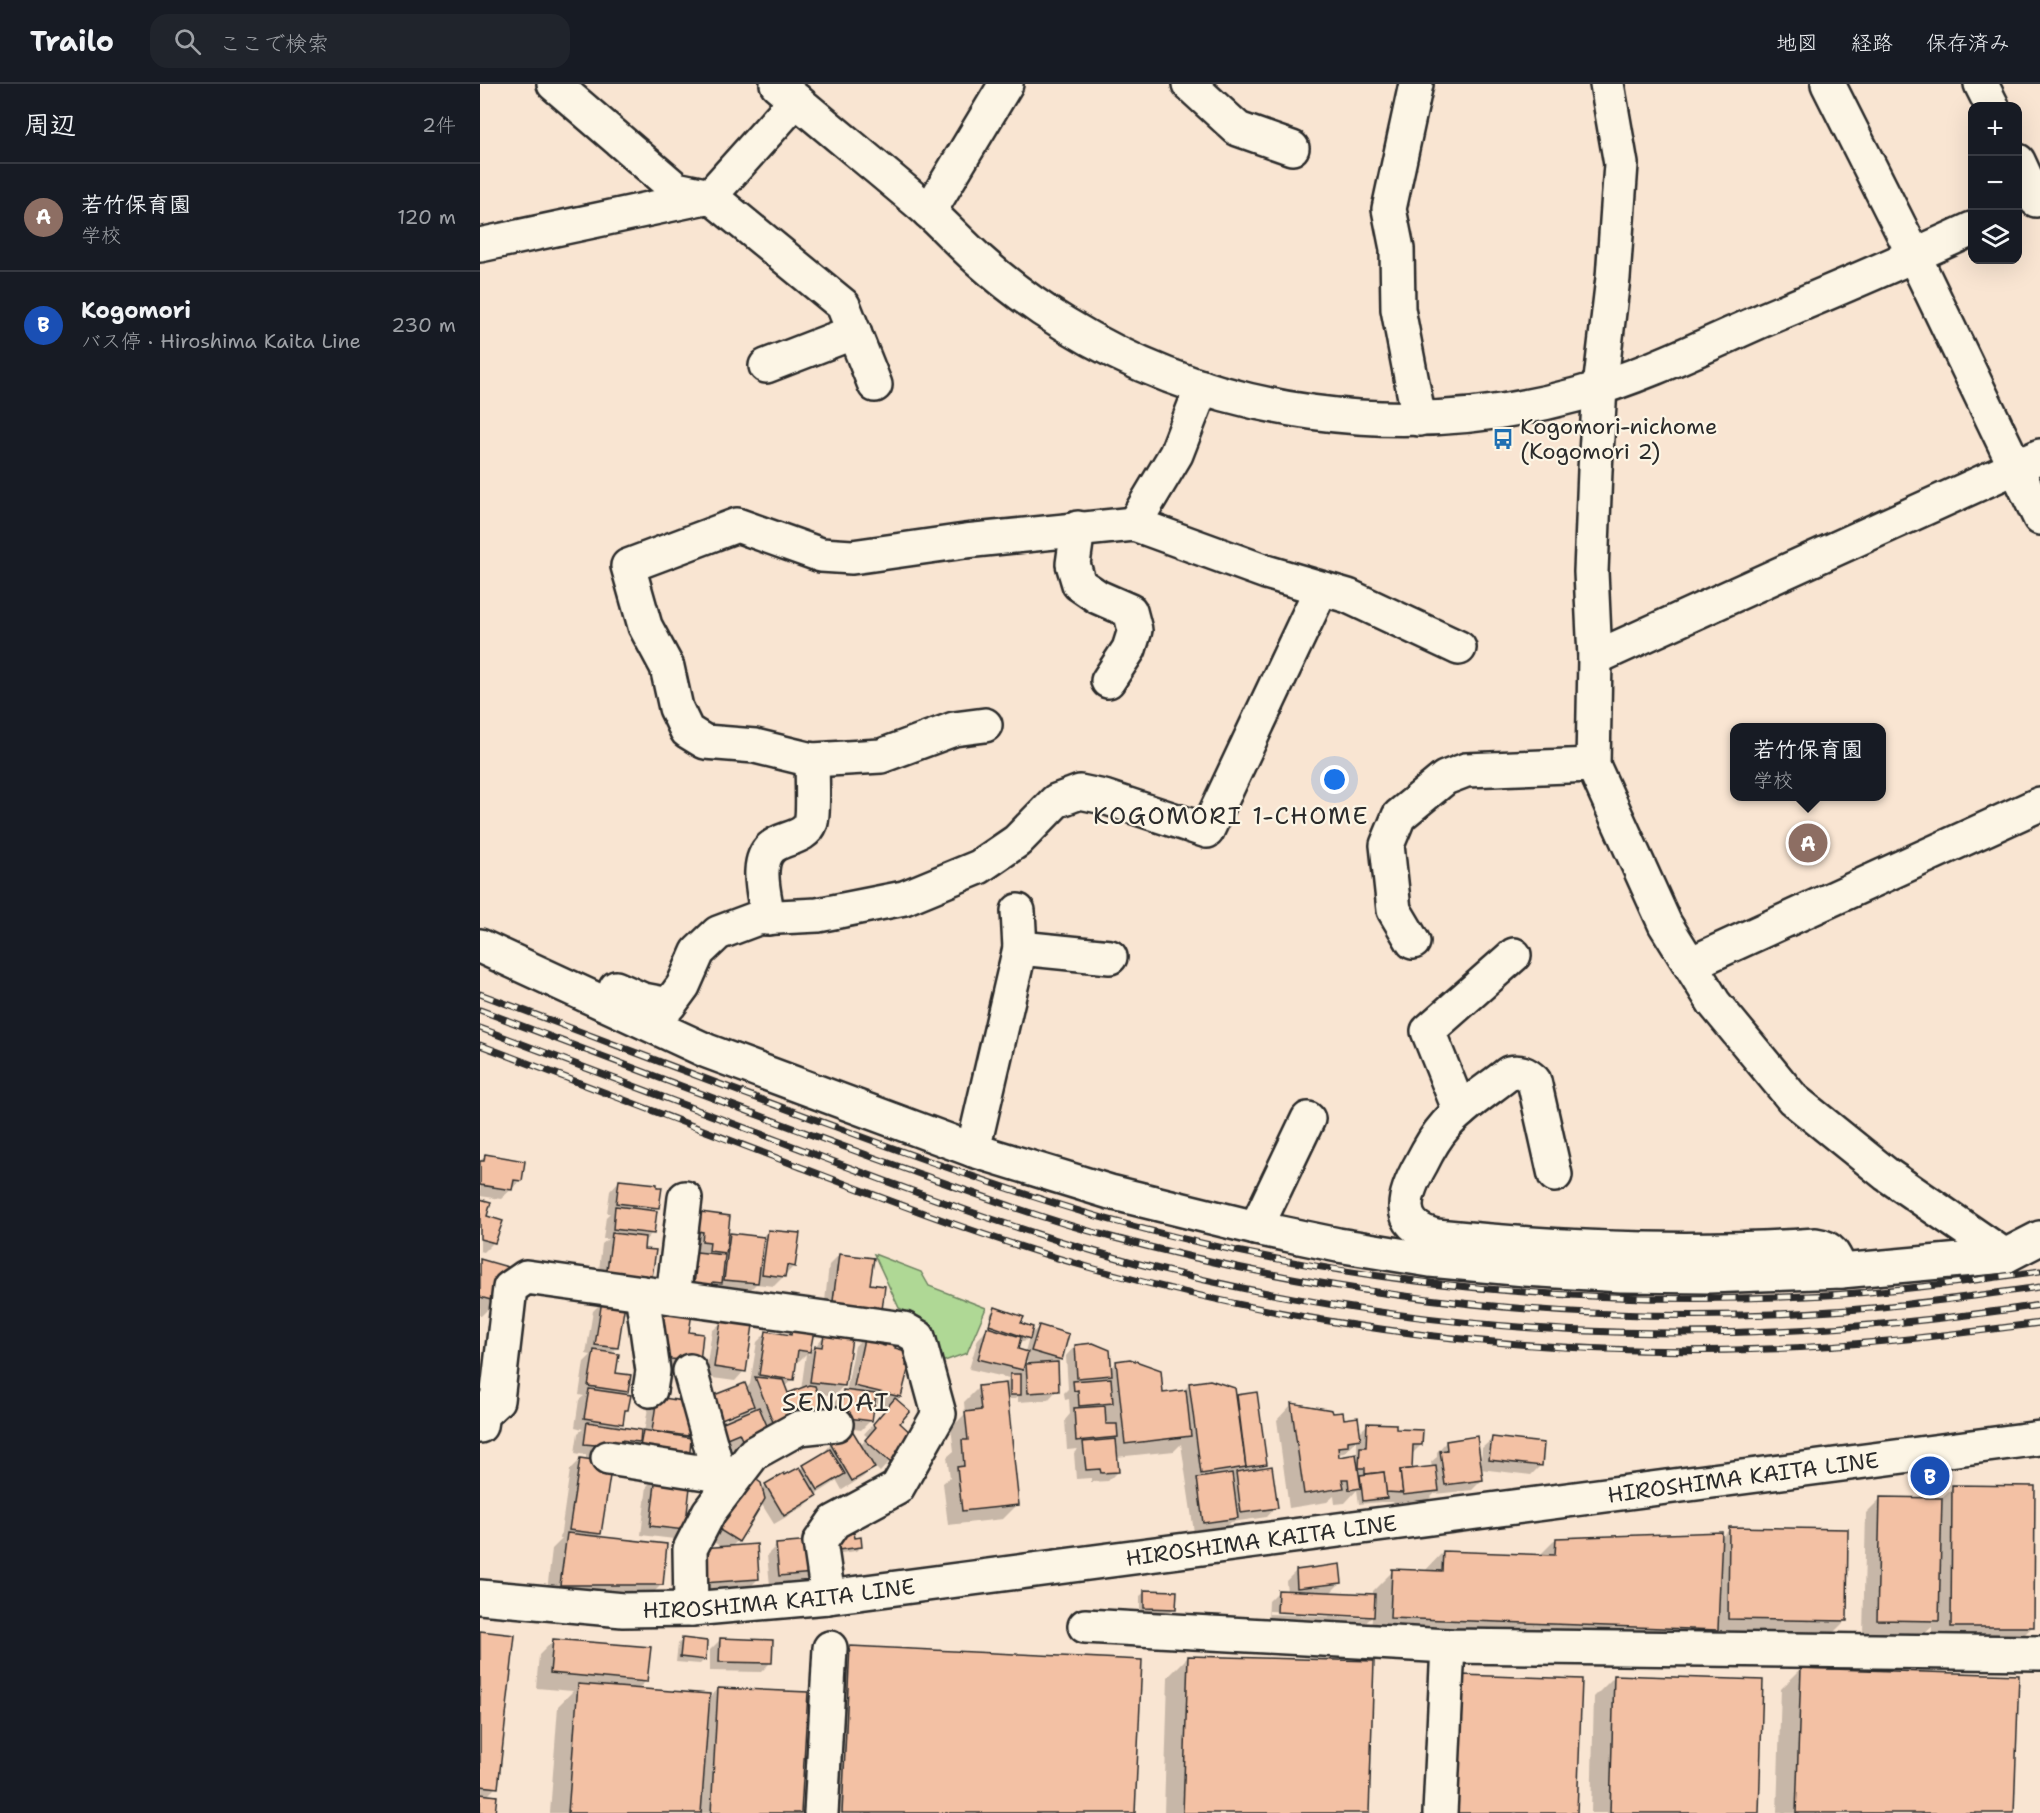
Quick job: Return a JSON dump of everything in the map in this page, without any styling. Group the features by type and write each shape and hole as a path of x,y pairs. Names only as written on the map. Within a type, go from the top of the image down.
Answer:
{"street":[{"path":"554,84 676,189 710,196 843,305 875,385"},
{"path":"929,212 1006,84"},
{"path":"1189,84 1238,129 1292,148"},
{"path":"1416,84 1389,209 1396,249 1398,309 1419,419"},
{"path":"1607,84 1621,164 1613,278 1600,387 1592,572 1595,658 1593,765 1665,924 1714,1003 1793,1100 1886,1174 2005,1256"},
{"path":"1828,84 1914,256 2028,461 2040,518"},
{"path":"1981,84 1990,102"},
{"path":"480,245 710,196 787,92 929,212 998,277 1066,324 1128,358 1202,387 1262,404 1297,411 1367,418 1419,419 1473,415 1543,403 1645,372 1968,232"},
{"path":"2022,174 2031,202"},
{"path":"766,366 854,332"},
{"path":"1134,524 1176,454 1202,387"},
{"path":"1595,658 2028,461"},
{"path":"985,725 954,729 880,756 812,760 755,746 705,742 687,731 676,708 667,667 645,626 628,566 737,525 821,555 852,557 965,541 1134,524 1266,572 1348,596 1459,648"},
{"path":"1078,528 1073,564 1079,584 1098,597 1130,611 1135,630 1130,649 1108,681"},
{"path":"576,990 584,974 643,1000 669,1005 683,986 698,952 718,933 758,918 818,915 904,898 979,867 1017,841 1056,801 1080,792 1104,797 1207,831 1321,589"},
{"path":"768,918 762,872 764,858 773,844 803,833 812,821 812,760"},
{"path":"1413,942 1394,910 1387,844 1400,816 1445,778 1466,770 1593,765"},
{"path":"1690,964 2040,804"},
{"path":"973,1150 1020,948 1018,911"},
{"path":"480,946 706,1051 973,1150 1110,1192 1256,1228 1338,1245 1430,1260 1525,1269 1621,1275 1698,1276 1841,1271 2005,1256 2040,1238"},
{"path":"1020,948 1110,957"},
{"path":"1460,1111 1428,1032 1514,955"},
{"path":"1555,1175 1534,1081 1527,1074 1518,1071 1509,1073 1460,1111 1434,1140 1408,1191 1405,1204 1407,1215 1423,1233 1524,1245 1697,1250 1825,1246 1832,1251 1841,1271"},
{"path":"1256,1228 1308,1119"},
{"path":"650,1390 657,1295 685,1198"},
{"path":"480,1426 483,1414 497,1400 510,1288 526,1277 904,1329 918,1337 939,1414 897,1488 834,1522 820,1542 828,1597"},
{"path":"690,1371 724,1480"},
{"path":"691,1609 690,1549 724,1480 754,1453 798,1428 836,1424"},
{"name":"HIROSHIMA KAITA LINE","path":"480,1597 623,1610 691,1609 828,1597 2040,1438"},
{"path":"608,1458 724,1480"},
{"path":"1085,1626 1448,1646 2040,1653"},
{"path":"1440,1813 1448,1646"},
{"path":"821,1813 830,1648"}],"green space":[{"path":"874,1254 921,1272 929,1286 986,1308 967,1353 939,1363 932,1329 924,1330 923,1319 899,1308"}],"building":[{"path":"485,1154 525,1161 522,1181 514,1180 512,1190 480,1185 480,1161 484,1161"},
{"path":"619,1180 657,1184 657,1187 662,1187 659,1208 616,1203"},
{"path":"480,1199 491,1202 487,1216 503,1221 495,1243 480,1239"},
{"path":"615,1206 657,1211 654,1234 613,1229"},
{"path":"693,1211 730,1216 726,1253 709,1251 710,1242 702,1241 703,1232 690,1230"},
{"path":"768,1230 800,1233 795,1267 787,1265 785,1277 762,1274"},
{"path":"612,1233 645,1237 644,1249 656,1250 651,1284 612,1279 613,1271 607,1270"},
{"path":"730,1233 764,1237 758,1283 724,1280"},
{"path":"687,1251 725,1255 722,1283 713,1282 711,1296 693,1294 696,1268 685,1267"},
{"path":"839,1254 874,1258 870,1284 885,1286 882,1310 832,1309"},
{"path":"480,1259 508,1267 498,1302 480,1297"},
{"path":"602,1300 625,1303 618,1348 595,1345"},
{"path":"995,1307 1024,1317 1021,1323 1033,1327 1030,1339 989,1325"},
{"path":"663,1310 692,1313 689,1332 703,1334 700,1362 671,1359 658,1354"},
{"path":"721,1320 753,1325 746,1372 714,1367"},
{"path":"1039,1325 1069,1334 1062,1360 1031,1351"},
{"path":"987,1327 1021,1337 1018,1349 1028,1352 1023,1370 978,1359"},
{"path":"792,1328 814,1331 810,1352 798,1350 794,1380 759,1375 766,1331 791,1335"},
{"path":"824,1334 852,1338 845,1386 810,1382 815,1346 822,1347"},
{"path":"865,1334 878,1338 877,1344 885,1346 887,1337 897,1340 895,1348 909,1352 906,1366 909,1366 901,1397 854,1386"},
{"path":"1093,1343 1110,1350 1112,1375 1077,1378 1075,1345"},
{"path":"594,1350 619,1354 616,1373 631,1375 628,1392 588,1386"},
{"path":"1130,1359 1161,1370 1163,1393 1186,1390 1191,1436 1125,1444 1116,1361"},
{"path":"1058,1362 1059,1391 1028,1393 1026,1364"},
{"path":"1010,1374 1021,1374 1021,1395 1010,1395"},
{"path":"755,1377 783,1380 788,1393 809,1385 815,1386 824,1412 778,1430"},
{"path":"1111,1378 1113,1403 1079,1406 1078,1390 1074,1391 1073,1381"},
{"path":"1210,1380 1235,1388 1246,1467 1201,1474 1189,1383"},
{"path":"745,1383 754,1406 719,1420 709,1397"},
{"path":"1006,1383 1019,1505 962,1511 957,1467 964,1466 962,1440 968,1440 965,1412 981,1410 978,1386"},
{"path":"589,1389 631,1395 623,1424 584,1418"},
{"path":"843,1390 876,1394 872,1421 840,1417"},
{"path":"1257,1392 1267,1464 1246,1467 1237,1395"},
{"path":"657,1397 689,1402 692,1415 688,1436 652,1431"},
{"path":"895,1398 910,1411 900,1423 914,1436 891,1463 865,1440 876,1427 873,1424"},
{"path":"1291,1403 1332,1410 1333,1413 1343,1412 1344,1419 1358,1417 1361,1439 1348,1441 1348,1446 1338,1447 1339,1457 1356,1454 1361,1488 1349,1490 1348,1479 1342,1479 1344,1488 1304,1494"},
{"path":"1105,1406 1106,1424 1117,1424 1118,1437 1076,1441 1074,1408"},
{"path":"759,1407 771,1435 745,1446 739,1433 727,1438 721,1423"},
{"path":"587,1422 641,1430 640,1442 621,1440 619,1454 595,1450 595,1445 584,1444"},
{"path":"1367,1423 1396,1424 1396,1429 1423,1430 1422,1445 1413,1445 1412,1469 1400,1470 1403,1493 1386,1492 1384,1472 1365,1474 1365,1468 1359,1468 1360,1447 1366,1447"},
{"path":"643,1430 691,1438 690,1452 686,1451 684,1461 638,1458"},
{"path":"852,1430 875,1468 852,1481 830,1443"},
{"path":"1477,1436 1483,1480 1445,1485 1440,1451 1447,1450 1446,1441"},
{"path":"1492,1437 1544,1443 1542,1466 1489,1460"},
{"path":"1116,1439 1119,1472 1101,1473 1100,1469 1086,1470 1083,1442"},
{"path":"830,1449 845,1474 818,1490 803,1465"},
{"path":"580,1458 612,1463 601,1534 569,1530"},
{"path":"1272,1466 1278,1508 1241,1513 1236,1472"},
{"path":"1436,1466 1439,1491 1403,1495 1400,1470"},
{"path":"800,1467 817,1496 784,1516 765,1484"},
{"path":"1384,1472 1387,1498 1363,1501 1360,1475"},
{"path":"1232,1473 1238,1518 1203,1523 1197,1478"},
{"path":"748,1474 761,1483 765,1499 739,1542 715,1527"},
{"path":"656,1475 691,1479 685,1530 650,1526"},
{"path":"1952,1485 2035,1486 2034,1627 1951,1627"},
{"path":"1880,1497 1942,1498 1939,1621 1877,1620"},
{"path":"1729,1527 1848,1529 1847,1621 1728,1619"},
{"path":"1722,1532 1718,1630 1390,1618 1392,1569 1442,1571 1443,1551 1555,1555 1556,1538"},
{"path":"567,1533 667,1544 663,1585 560,1585"},
{"path":"854,1533 855,1538 861,1537 862,1547 838,1550 836,1535"},
{"path":"812,1541 814,1573 779,1576 776,1544"},
{"path":"757,1544 759,1579 703,1583 701,1548"},
{"path":"1340,1564 1342,1583 1297,1588 1296,1570"},
{"path":"1144,1590 1177,1591 1176,1609 1144,1608"},
{"path":"1278,1590 1375,1594 1374,1617 1277,1612"},
{"path":"480,1631 515,1635 498,1788 480,1786"},
{"path":"682,1638 707,1641 706,1660 680,1657"},
{"path":"720,1638 773,1640 772,1663 719,1662"},
{"path":"553,1639 651,1647 647,1682 550,1673"},
{"path":"850,1646 1142,1660 1135,1813 842,1813"},
{"path":"1188,1656 1374,1661 1369,1813 1183,1813"},
{"path":"1801,1668 2019,1675 2014,1813 1796,1813"},
{"path":"1461,1675 1582,1679 1577,1813 1456,1813"},
{"path":"1614,1675 1763,1680 1759,1813 1610,1813"},
{"path":"578,1684 710,1694 701,1813 568,1813"},
{"path":"718,1688 808,1692 801,1813 711,1813"},
{"path":"480,1794 497,1796 495,1813 480,1813"}],"railway":[{"path":"480,994 791,1111 1002,1186 1103,1218 1276,1259 1364,1274 1452,1285 1540,1293 1629,1297 1718,1298 1836,1295 2040,1271"},
{"path":"480,1010 786,1126 1027,1212 1111,1237 1293,1278 1384,1293 1476,1304 1569,1312 1662,1315 1755,1315 1848,1310 2040,1287"},
{"path":"480,1028 999,1222 1153,1268 1309,1301 1414,1317 1517,1327 1621,1332 1725,1333 1830,1328 1935,1319 2040,1305"},
{"path":"480,1045 865,1192 1018,1246 1177,1290 1343,1323 1512,1344 1682,1351 1869,1343 2040,1323"}],"place":[{"name":"Kogomori-nichome (Kogomori 2)","path":"1503,439"},
{"name":"若竹保育園","path":"1808,843"},
{"name":"Kogomori","path":"1930,1476"}],"district":[{"name":"KOGOMORI 1-CHOME","path":"1231,816"},
{"name":"SENDAI","path":"836,1402"}]}
